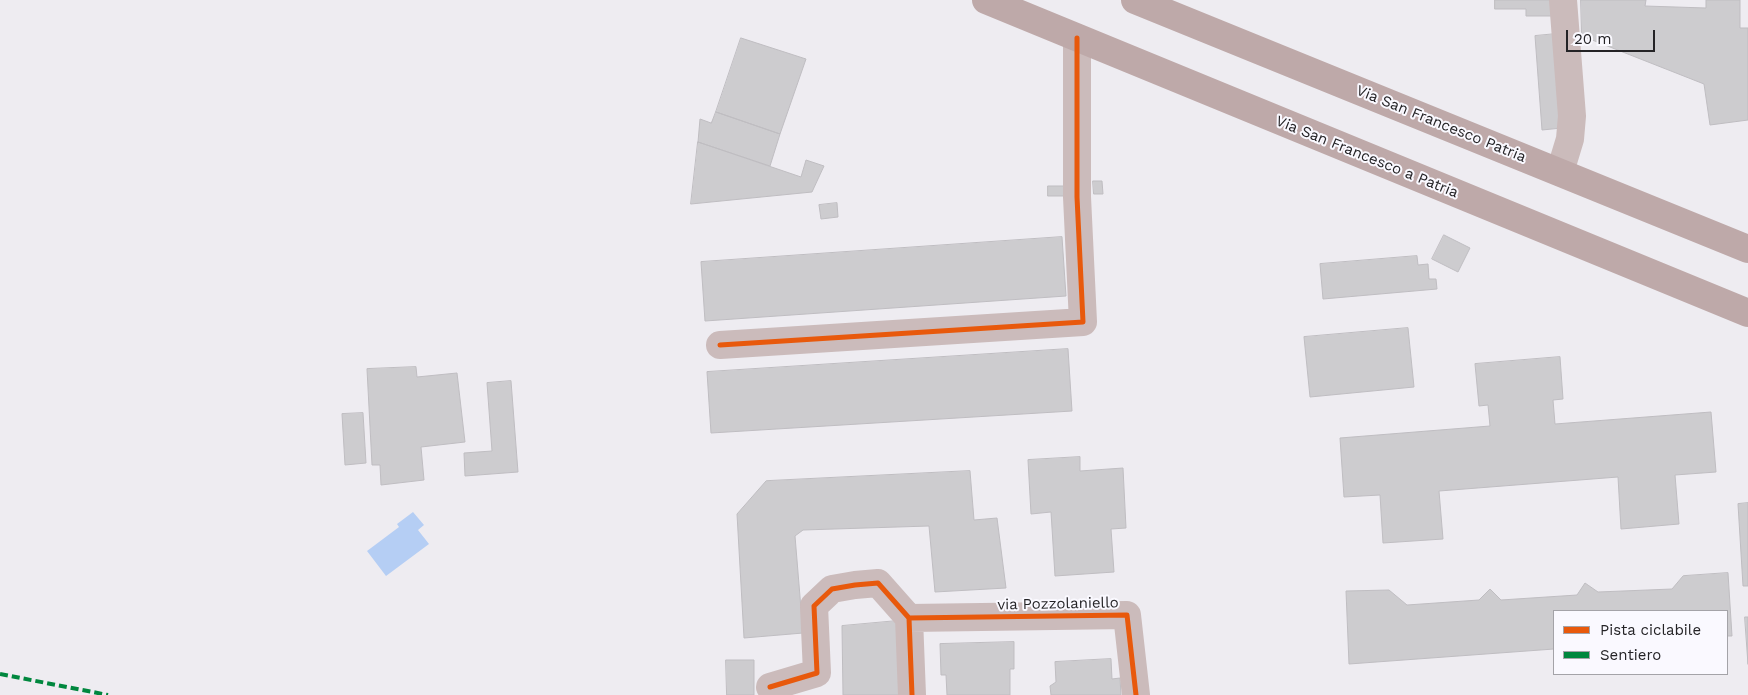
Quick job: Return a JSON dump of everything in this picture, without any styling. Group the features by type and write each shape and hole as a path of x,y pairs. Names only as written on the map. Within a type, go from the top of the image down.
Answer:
{"main road":[{"name":"Via San Francesco a Patria","path":"986,0 1748,313"},
{"name":"Via San Francesco Patria","path":"1135,0 1748,249"}],"street":[{"path":"1560,172 1570,139 1572,116 1563,0"},
{"path":"720,345 1083,322 1078,197 1078,38"},
{"path":"770,687 817,673 814,606 832,589 878,583 909,618 912,695"},
{"name":"via Pozzolaniello","path":"909,618 1127,615 1136,695"}],"water":[{"path":"413,512 424,525 418,530 429,544 386,576 367,551 399,527 397,524"}],"building":[{"path":"1495,0 1551,0 1552,16 1526,16 1526,9 1495,9"},
{"path":"1581,0 1646,0 1645,6 1706,8 1706,0 1740,0 1740,28 1748,28 1748,120 1710,125 1704,84 1582,36"},
{"path":"1556,34 1562,128 1542,130 1535,36"},
{"path":"741,38 806,59 780,134 716,112"},
{"path":"716,112 780,134 770,166 698,142 700,119 711,123"},
{"path":"698,142 801,177 806,160 824,166 812,192 691,204"},
{"path":"1093,181 1102,181 1103,194 1094,194"},
{"path":"1048,186 1064,186 1064,196 1048,196"},
{"path":"837,203 838,217 821,219 819,205"},
{"path":"1444,235 1470,248 1458,272 1432,259"},
{"path":"1062,237 1066,296 705,321 701,262"},
{"path":"1417,256 1418,265 1428,264 1429,279 1436,279 1437,289 1323,299 1320,264"},
{"path":"1408,328 1414,387 1310,397 1304,337"},
{"path":"1068,349 1072,411 711,433 707,372"},
{"path":"1560,357 1563,399 1553,400 1555,424 1711,412 1716,472 1675,475 1679,524 1621,529 1618,477 1439,491 1443,539 1383,543 1380,495 1344,497 1340,438 1490,426 1488,405 1479,406 1475,364"},
{"path":"416,367 417,377 457,373 465,442 421,447 424,480 381,485 380,465 372,465 367,369"},
{"path":"511,381 518,472 465,476 464,453 492,451 487,383"},
{"path":"363,413 366,463 345,465 342,414"},
{"path":"1080,457 1080,471 1123,468 1126,528 1111,529 1114,572 1055,576 1051,512 1031,514 1028,460"},
{"path":"970,471 974,520 997,518 1006,588 935,592 929,526 803,530 795,536 803,633 744,638 737,514 766,481"},
{"path":"1748,503 1748,586 1743,586 1738,504"},
{"path":"1728,573 1732,636 1728,636 1728,610 1553,610 1553,649 1349,664 1346,591 1389,590 1407,605 1479,600 1490,589 1501,600 1577,595 1585,583 1598,592 1672,589 1683,576"},
{"path":"1745,617 1748,617 1748,664"},
{"path":"897,621 904,695 843,695 842,626"},
{"path":"1014,642 1014,669 1010,669 1010,695 947,695 946,675 941,675 940,644"},
{"path":"1111,659 1112,679 1120,678 1121,695 1051,695 1050,686 1056,682 1055,662"},
{"path":"726,660 754,660 754,695 727,695"}],"marked path":[{"path":"0,674 108,695"}],"cycle path":[{"path":"720,345 1083,322 1077,197 1077,38"},
{"path":"770,687 817,673 814,606 832,589 878,583 909,618 912,695"},
{"path":"909,618 1127,615 1136,695"}]}
